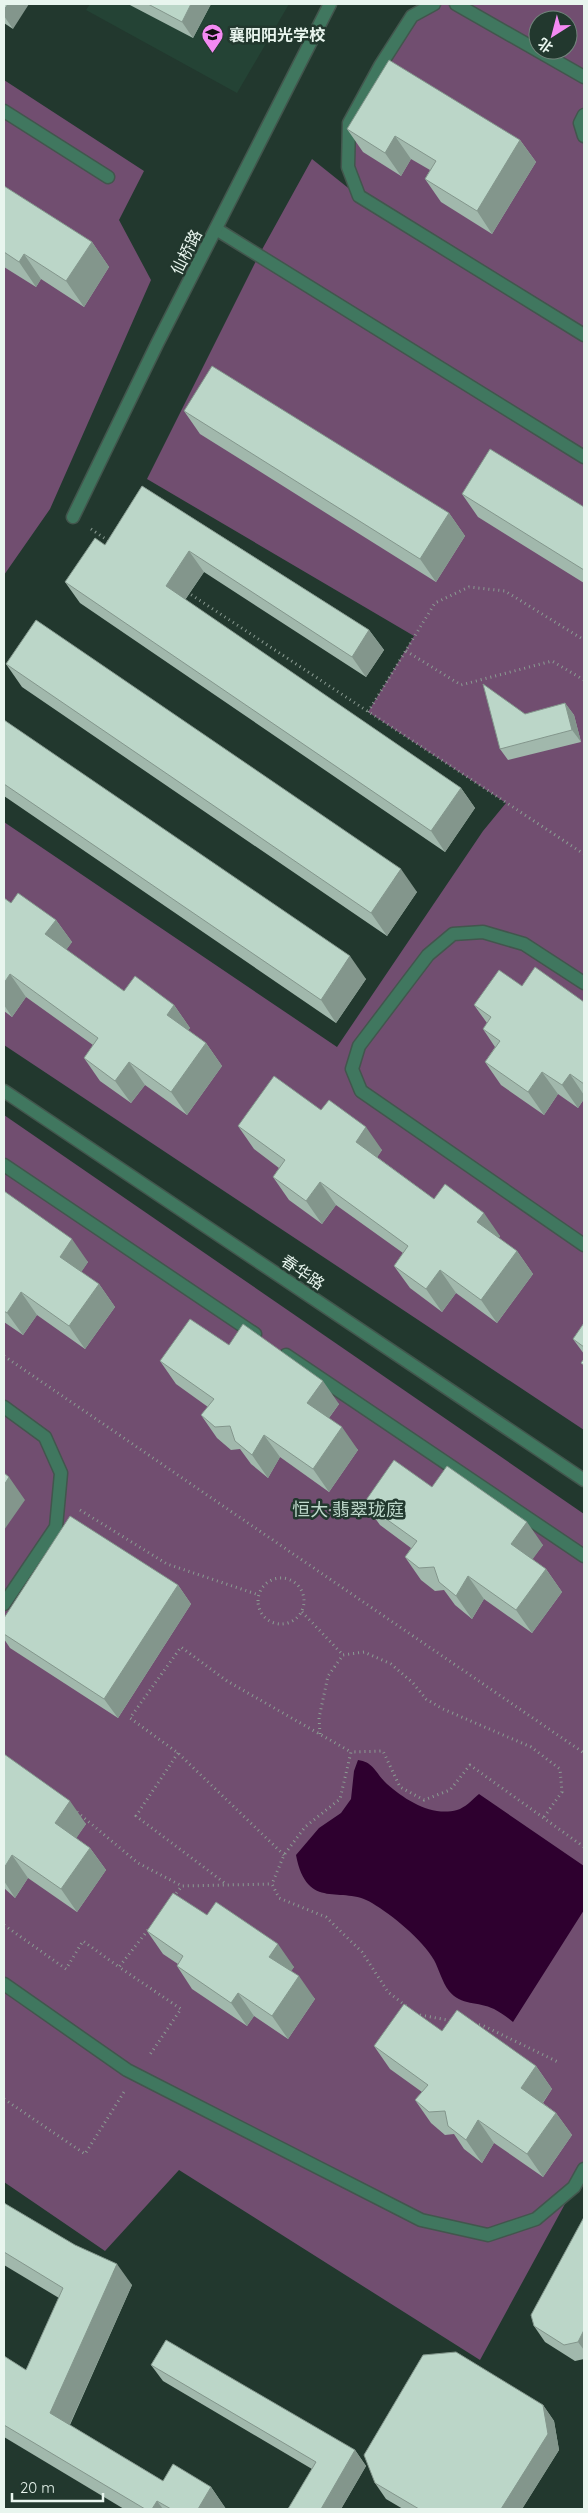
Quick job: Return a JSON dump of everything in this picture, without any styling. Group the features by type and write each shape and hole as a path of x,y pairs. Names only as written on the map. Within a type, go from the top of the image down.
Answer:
{"street":[{"name":"仙桥路","path":"74,518 216,229 330,4"},
{"path":"434,4 412,16 380,66 349,123 348,167 358,196 584,335"},
{"path":"456,4 584,77"},
{"path":"4,111 108,177"},
{"path":"584,115 580,123 584,136"},
{"path":"216,229 584,457"},
{"path":"584,983 524,944 483,932 454,934 428,955 359,1046 352,1069 360,1091 584,1245"},
{"name":"春华路","path":"4,1091 584,1480"},
{"path":"4,1165 584,1556"},
{"path":"4,1407 46,1437 61,1473 56,1527 4,1604"},
{"path":"4,1984 136,2074 421,2220 488,2236 536,2219 574,2187 584,2169"}],"path":[{"path":"74,518 114,544"},
{"path":"368,712 435,603 469,587 505,591 584,640"},
{"path":"180,588 584,854"},
{"path":"406,651 460,685 552,661 584,680"},
{"path":"4,1356 584,1753"},
{"path":"59,1498 167,1564 259,1595"},
{"path":"274,1579 290,1579 302,1589 304,1597 302,1612 292,1622 284,1624 270,1621 260,1610 259,1595 262,1588 274,1579"},
{"path":"302,1612 343,1655"},
{"path":"284,1855 178,1753 130,1718 181,1647 227,1682 351,1752 383,1751 400,1788 424,1800 450,1790 470,1765 584,1846"},
{"path":"320,1734 320,1718 328,1676 343,1655 364,1652 391,1664 413,1683 426,1699 443,1709 531,1747 560,1769 562,1792 544,1817"},
{"path":"351,1752 340,1799 305,1827 284,1855 272,1884 279,1898 326,1917 362,1952 388,1992 408,2007"},
{"path":"178,1753 136,1816 226,1885"},
{"path":"73,1810 97,1826 138,1862 182,1886 272,1884"},
{"path":"170,1900 182,1886"},
{"path":"119,1967 153,1923"},
{"path":"4,1925 66,1969 83,1941 181,2009 136,2074 85,2154 4,2099"},
{"path":"415,2012 422,2017 456,2021"},
{"path":"465,2023 482,2025 558,2062"}],"shaded area":[{"name":"襄阳阳光学校","path":"90,4 289,4 237,93 86,10"},
{"path":"434,4 584,4 584,1430 4,1045 4,822 337,1047 483,831 506,803 368,712 414,636 147,479 259,255 312,159 357,195 348,167 349,123 412,16"},
{"path":"4,80 144,171 119,220 151,280 50,509 4,575"},
{"path":"4,1115 584,1514 584,2169 480,2360 179,2170 105,2251 4,2182"},
{"path":"358,1760 368,1763 387,1784 402,1796 419,1806 429,1809 448,1812 457,1810 479,1794 584,1866 584,1910 513,2022 494,2009 464,2001 454,1996 442,1980 429,1952 406,1928 388,1914 361,1898 317,1891 308,1884 301,1873 296,1855 319,1828 341,1813 351,1799 354,1771"}],"building":[{"path":"148,4 191,4 182,22"},
{"path":"389,60 520,140 477,211 425,179 436,161 395,136 385,153 347,129"},
{"path":"4,186 92,242 66,281 24,254 19,262 4,252"},
{"path":"212,366 449,513 420,559 184,411"},
{"path":"490,449 584,507 584,570 462,494"},
{"path":"142,486 369,630 352,657 189,551 166,586 461,788 431,831 65,582 95,538 105,545"},
{"path":"36,620 401,869 371,913 6,664"},
{"path":"483,684 525,714 565,703 572,730 500,749"},
{"path":"4,720 350,956 321,1000 4,784"},
{"path":"18,893 56,920 45,934 124,991 135,976 174,1005 167,1015 206,1043 171,1092 129,1062 115,1081 84,1058 98,1038 10,974 4,983 4,898 11,903"},
{"path":"535,967 584,1002 584,1084 570,1074 562,1085 542,1072 528,1092 485,1062 500,1041 483,1029 491,1017 474,1005 499,970 522,986"},
{"path":"274,1076 321,1110 329,1100 366,1127 356,1142 434,1199 445,1184 484,1213 477,1222 517,1251 481,1300 440,1270 426,1289 394,1266 408,1246 320,1182 306,1201 273,1177 285,1160 238,1126"},
{"path":"4,1191 72,1239 60,1257 99,1284 69,1326 21,1292 7,1313 4,1311"},
{"path":"190,1319 229,1345 243,1324 323,1381 307,1403 342,1427 313,1469 264,1435 252,1455 235,1441 230,1426 215,1427 201,1415 214,1399 160,1361"},
{"path":"584,1323 584,1347 573,1339"},
{"path":"394,1460 432,1487 447,1466 527,1522 511,1544 546,1569 516,1610 468,1576 456,1596 439,1582 434,1567 419,1568 405,1557 417,1541 364,1503"},
{"path":"4,1473 9,1477 4,1485"},
{"path":"70,1516 178,1585 104,1699 4,1634 4,1618"},
{"path":"4,1754 70,1801 55,1823 90,1848 61,1889 12,1855 4,1868"},
{"path":"173,1893 207,1915 216,1902 278,1944 269,1957 299,1976 272,2016 238,1993 231,2003 177,1966 183,1956 147,1931"},
{"path":"404,2004 442,2031 457,2010 536,2066 521,2088 556,2113 527,2154 478,2120 466,2140 448,2126 445,2111 429,2112 415,2100 428,2085 374,2046"},
{"path":"4,2203 75,2245 117,2264 50,2413 163,2481 173,2464 211,2487 198,2509 171,2509 157,2501 152,2509 145,2509 4,2425 4,2356 26,2370 63,2288 4,2252"},
{"path":"584,2217 584,2330 578,2342 564,2345 534,2326 531,2315"},
{"path":"166,2340 355,2450 321,2509 288,2509 316,2462 151,2365"},
{"path":"456,2352 543,2405 548,2434 501,2509 419,2509 375,2483 364,2455 423,2355"}],"place":[{"name":"襄阳阳光学校","path":"213,54"}],"district":[{"name":"恒大·翡翠珑庭","path":"348,1510"}]}
